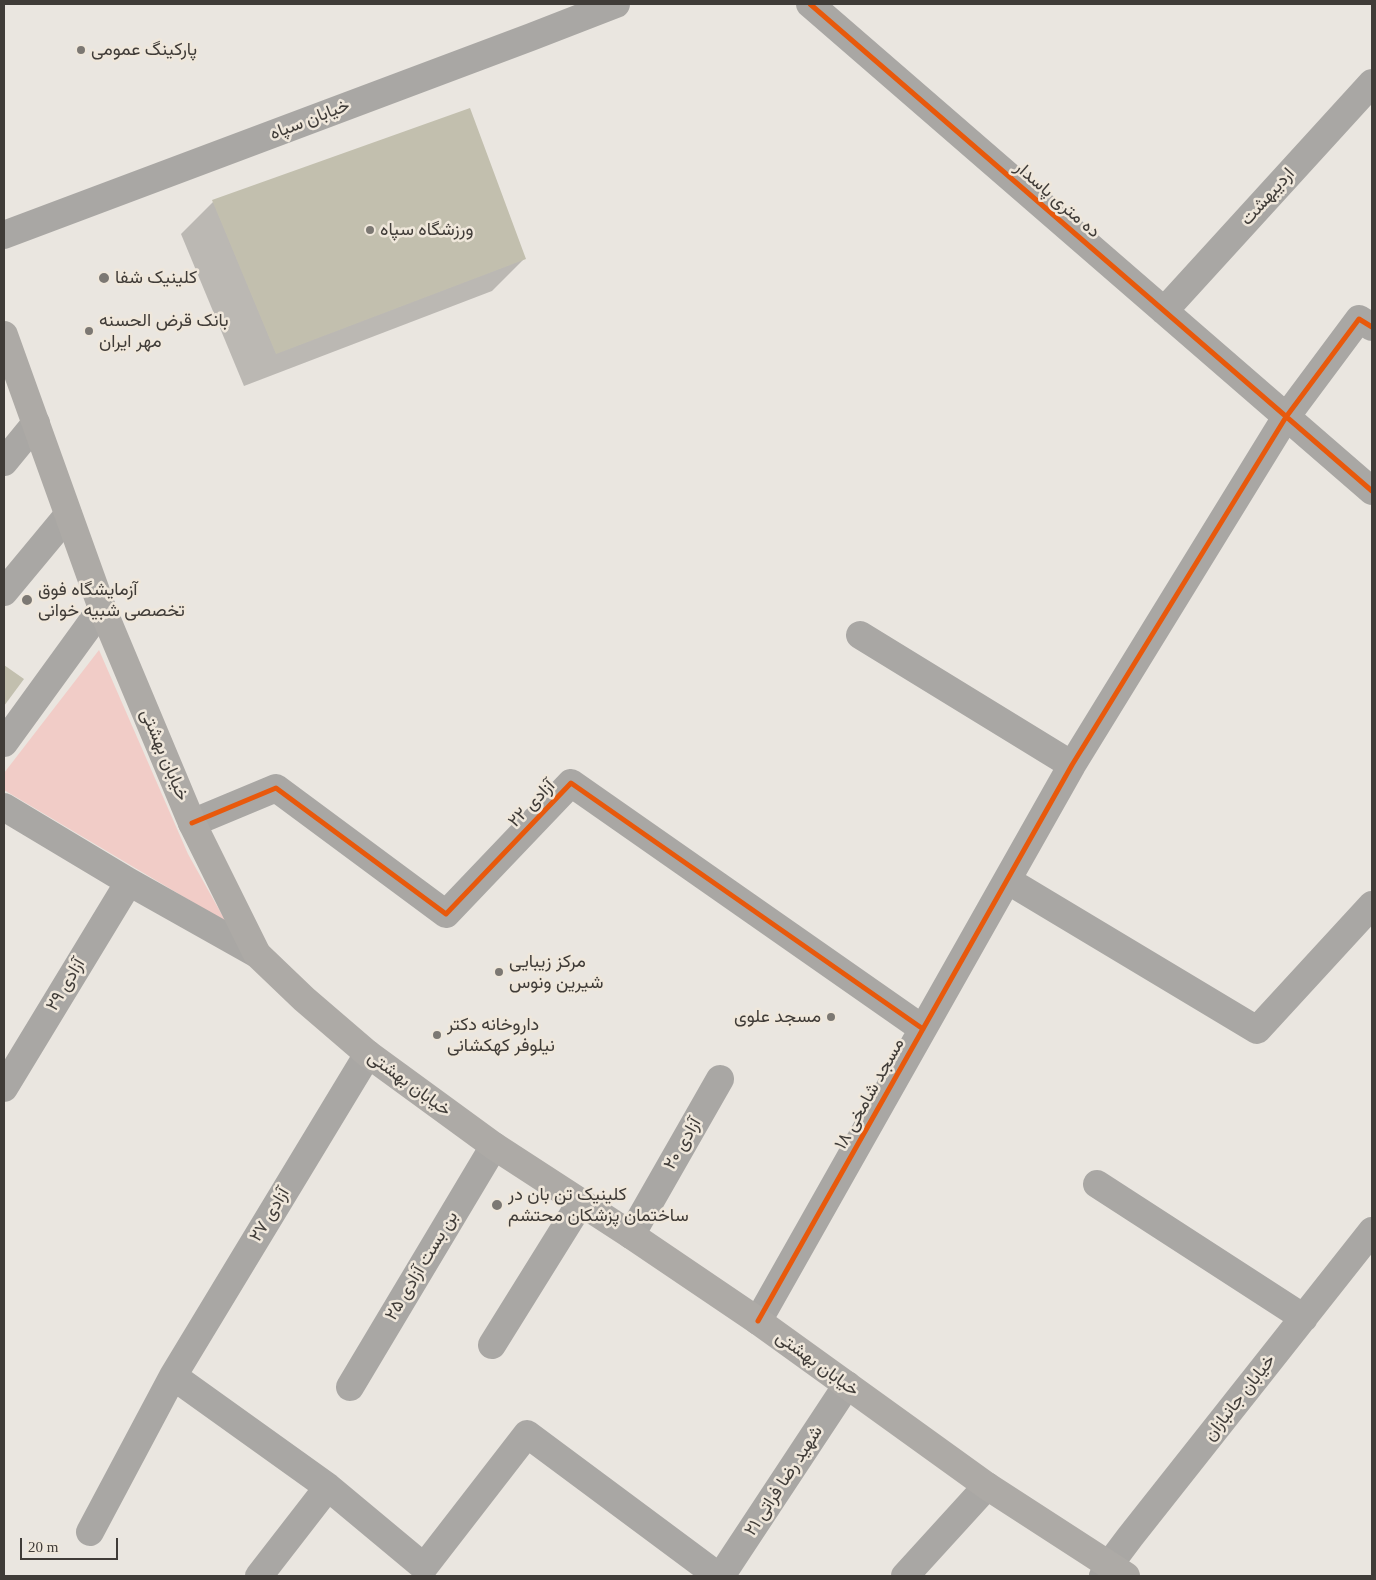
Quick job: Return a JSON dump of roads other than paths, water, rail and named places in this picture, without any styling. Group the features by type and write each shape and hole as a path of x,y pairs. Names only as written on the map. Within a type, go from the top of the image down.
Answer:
{"main road":[{"name":"خیابان بهشتی","path":"4,335 102,608 192,823 257,954 304,999 368,1054 494,1146 631,1235 758,1321 987,1486 1113,1573"}],"street":[{"name":"خیابان سپاه","path":"4,235 616,4"},
{"name":"ده متری پاسدار","path":"810,4 1372,491"},
{"name":"اردیبهشت","path":"1164,311 1372,83"},
{"name":"مسجد شامخی ۱۸","path":"758,1321 1072,765 1286,417 1360,319 1372,327"},
{"path":"4,462 36,423"},
{"path":"4,592 68,515"},
{"path":"4,743 102,608"},
{"path":"860,635 1072,765"},
{"name":"آزادی ۲۲","path":"192,823 276,788 446,914 571,783 923,1030"},
{"path":"4,807 129,882 257,954"},
{"path":"1007,880 1257,1030 1372,906"},
{"name":"آزادی ۲۹","path":"4,1088 129,882"},
{"name":"آزادی ۲۷","path":"90,1532 173,1376 368,1054"},
{"name":"آزادی ۲۰","path":"631,1235 720,1079"},
{"name":"بن بست آزادی ۲۵","path":"350,1387 494,1146"},
{"path":"1098,1184 1304,1318"},
{"path":"492,1345 580,1202"},
{"name":"خیابان جانبازان","path":"1113,1573 1304,1318 1372,1231"},
{"path":"173,1376 328,1486 424,1566 527,1434 720,1576"},
{"name":"شهید رضا فراتی ۲۱","path":"720,1576 847,1385"},
{"path":"259,1576 328,1486"},
{"path":"905,1576 987,1486"}],"place":[{"name":"پارکینگ عمومی","path":"81,50"},
{"name":"ورزشگاه سپاه","path":"370,230"},
{"name":"کلینیک شفا","path":"104,278"},
{"name":"بانک قرض الحسنه مهر ایران","path":"89,331"},
{"name":"آزمایشگاه فوق تخصصی شبیه خوانی","path":"27,600"},
{"name":"مرکز زیبایی شیرین ونوس","path":"499,972"},
{"name":"مسجد علوی","path":"831,1017"},
{"name":"داروخانه دکتر نیلوفر کهکشانی","path":"437,1035"},
{"name":"کلینیک تن بان در ساختمان پزشکان محتشم","path":"497,1205"}]}
